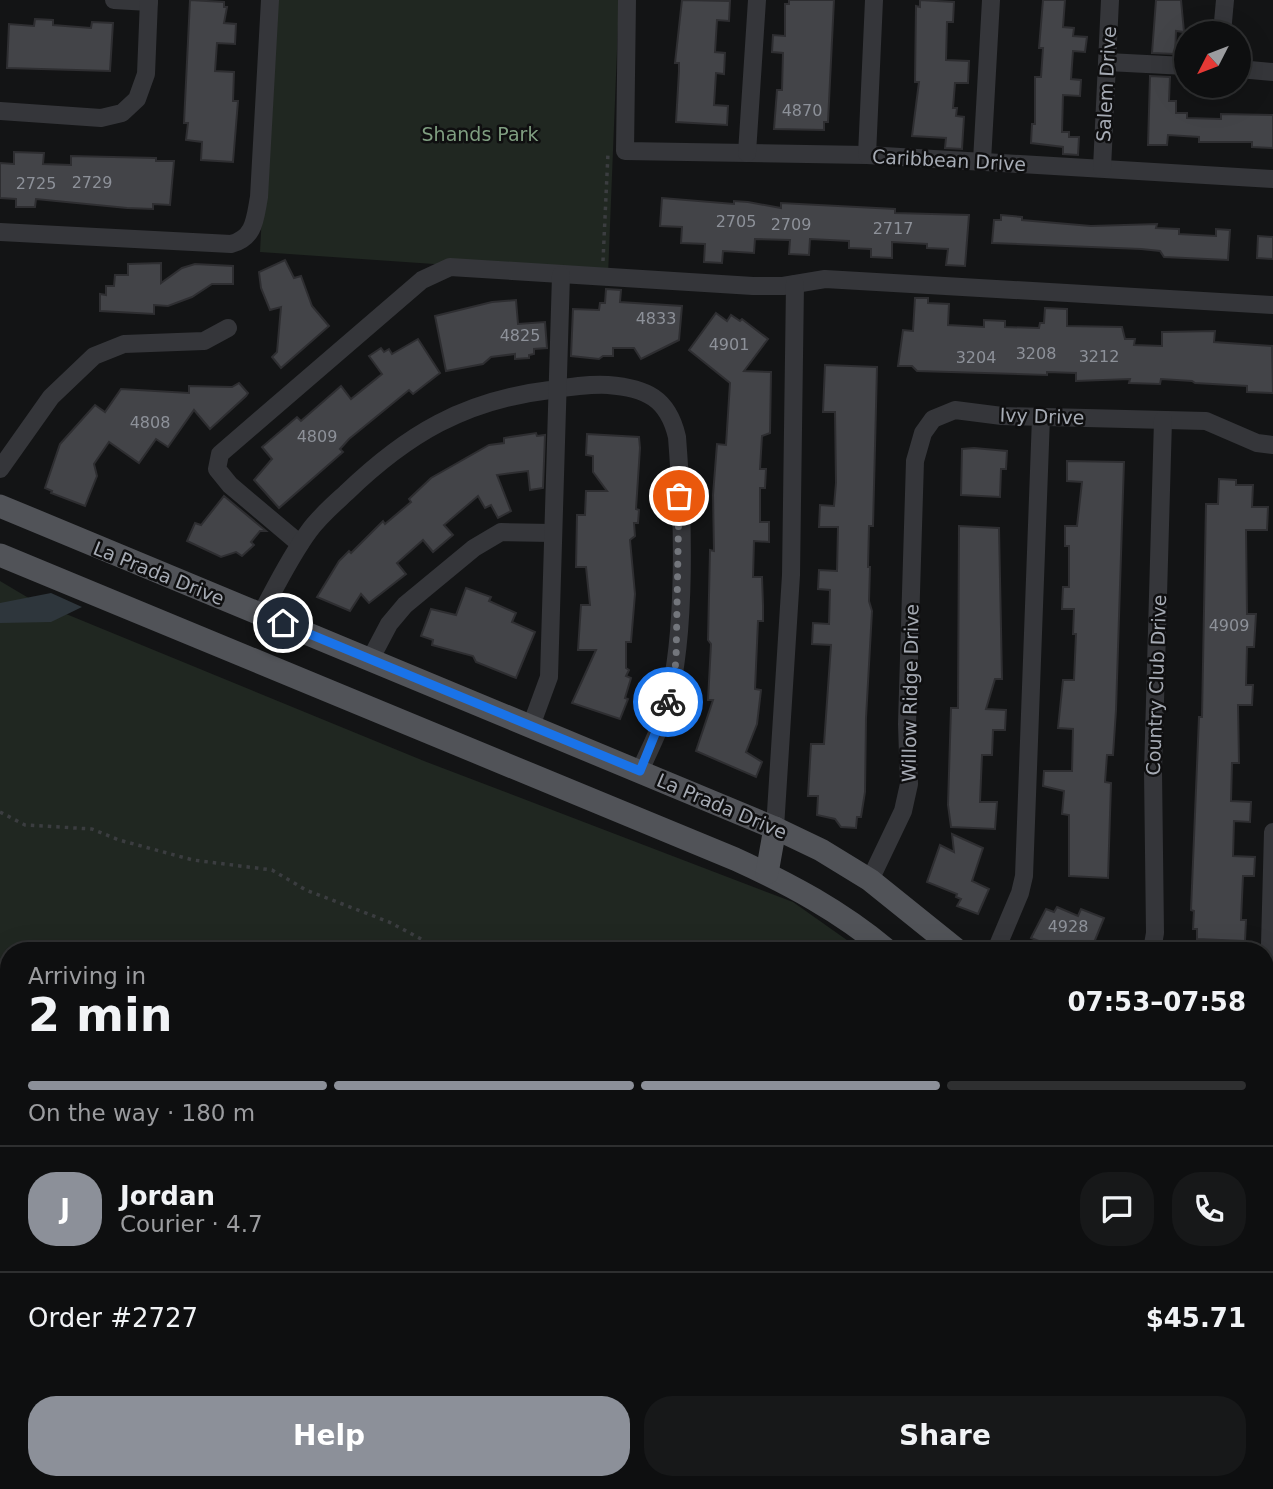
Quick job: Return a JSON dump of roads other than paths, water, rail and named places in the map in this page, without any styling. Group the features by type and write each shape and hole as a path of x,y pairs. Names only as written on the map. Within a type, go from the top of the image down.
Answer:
{"main road":[{"name":"La Prada Drive","path":"0,506 775,828 821,850 870,880 947,942"},
{"path":"0,555 767,873 834,910 876,942"},
{"path":"767,873 775,828"}],"street":[{"path":"0,111 101,118 122,113 136,99 146,74 149,1 114,0"},
{"path":"0,232 231,244 248,237 254,226 259,197 270,0"},
{"name":"Caribbean Drive","path":"627,0 625,150 867,155 1273,178"},
{"path":"747,153 757,0"},
{"path":"867,155 874,0"},
{"path":"982,161 991,0"},
{"name":"Salem Drive","path":"1102,168 1110,0"},
{"path":"1223,21 1225,0"},
{"path":"1107,62 1174,65"},
{"path":"1251,70 1273,72"},
{"path":"300,544 230,485 217,469 220,454 422,280 450,267 753,286 825,279 1273,305"},
{"path":"531,726 550,677 555,389 561,275"},
{"path":"775,828 791,575 795,284"},
{"path":"0,470 51,397 94,356 124,344 204,341 228,328"},
{"path":"261,614 300,544 317,521 366,473 426,428 476,405 511,395 592,384 629,387 662,403 672,415 680,472 676,662 666,710 640,771"},
{"name":"Ivy Drive","path":"914,540 915,461 923,433 933,419 954,410 1041,417 1206,421 1257,443 1273,445"},
{"path":"999,942 1020,893 1024,876 1041,417"},
{"name":"Country Club Drive","path":"1153,942 1153,771 1163,419"},
{"path":"370,660 390,624 405,605 474,548 501,531 552,533"},
{"name":"Willow Ridge Drive","path":"870,880 903,811 909,784 907,724 914,540"},
{"path":"1271,942 1273,832"}],"park label":[{"name":"Shands Park","path":"480,134"}]}
